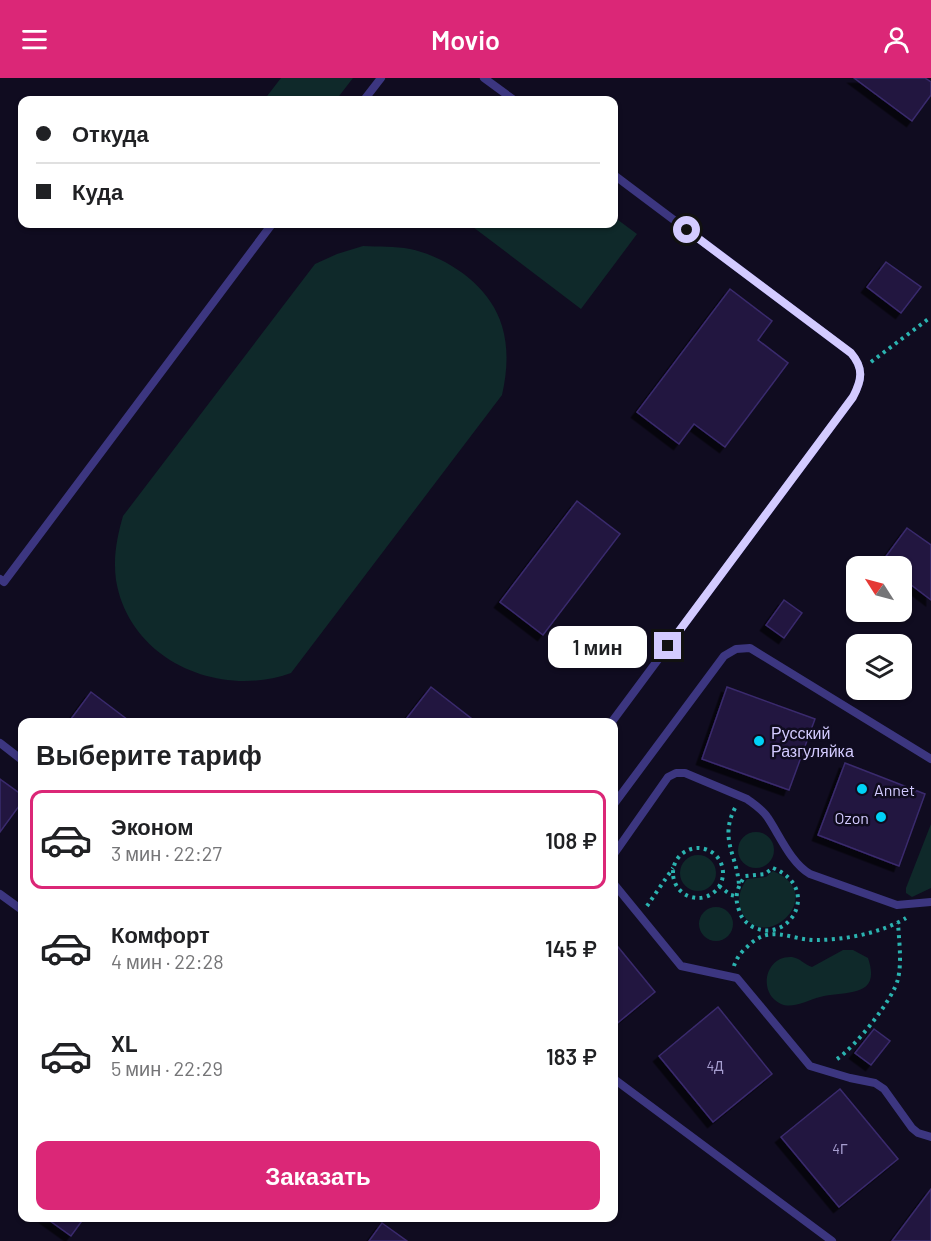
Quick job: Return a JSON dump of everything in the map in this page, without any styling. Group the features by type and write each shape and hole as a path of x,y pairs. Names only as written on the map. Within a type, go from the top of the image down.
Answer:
{"lane":[{"path":"367,96 381,78"},
{"path":"484,78 509,96"},
{"path":"615,718 853,397 860,385 861,370 851,353 618,178"},
{"path":"0,579 4,582 269,228"},
{"path":"618,799 724,656 736,649 750,648 931,759"},
{"path":"0,743 18,757"},
{"path":"618,848 668,777 676,773 685,773 753,804 767,816 801,867 810,874 897,905 931,902"},
{"path":"618,889 681,966 691,970 732,976 742,982 810,1066 875,1083 884,1089 912,1128 918,1133 931,1137"},
{"path":"0,894 18,907"},
{"path":"618,1082 832,1241"}],"path":[{"path":"861,370 931,317"},
{"path":"739,885 735,862 729,846 728,831 731,817 741,797"},
{"path":"638,915 682,853 690,849 707,850 720,861 722,878 719,886 708,896 692,897 679,890 675,883 673,868"},
{"path":"732,976 735,962 744,949 754,940 770,932 784,925 792,919 796,911 798,894 790,878 783,872 773,868 765,874 746,876 739,885 736,896 740,916 756,928 770,932 815,940 850,937 898,923 914,913"},
{"path":"719,886 736,896"},
{"path":"819,1068 838,1059 856,1043 898,980 900,957 898,923"}],"green space":[{"path":"281,78 353,78 339,96 267,96"},
{"path":"618,220 637,234 581,309 474,228 618,228"},
{"path":"363,246 404,248 424,253 453,267 478,287 496,312 506,343 502,395 291,673 263,680 235,681 207,676 181,666 158,651 139,632 124,608 116,580 115,563 117,539 123,516 315,264"},
{"path":"931,824 931,888 912,897 906,893 906,888"},
{"path":"756,832 768,838 774,850 768,862 756,868 744,862 738,850 744,838"},
{"path":"698,855 711,860 716,873 711,886 698,891 685,886 680,873 685,860"},
{"path":"773,871 789,882 795,894 794,907 786,918 775,925 763,928 750,923 741,910 740,894 747,879 766,877"},
{"path":"716,907 728,912 733,924 728,936 716,941 704,936 699,924 704,912"},
{"path":"843,950 853,950 868,958 871,971 866,987 790,1005 781,1004 773,999 769,992 767,976 770,968 776,962 792,957 812,967"}],"building":[{"path":"854,78 925,78 931,82 931,95 912,121"},
{"path":"886,262 921,287 901,313 867,287"},
{"path":"730,289 772,321 758,340 788,363 725,447 694,424 679,444 637,412"},
{"path":"577,501 620,534 543,635 500,602"},
{"path":"907,528 931,545 931,600 912,586 912,556 886,556"},
{"path":"784,600 802,613 784,638 766,625"},
{"path":"431,687 471,718 407,718"},
{"path":"727,687 815,719 789,790 702,759"},
{"path":"91,692 125,718 72,718"},
{"path":"845,763 925,794 899,866 818,835"},
{"path":"0,779 18,792 18,807 0,832"},
{"path":"618,947 655,992 618,1023"},
{"path":"718,1007 772,1074 713,1122 659,1056"},
{"path":"874,1029 890,1041 871,1065 855,1053"},
{"path":"840,1089 898,1159 839,1207 781,1137"},
{"path":"931,1189 931,1241 892,1241"},
{"path":"52,1222 81,1222 71,1236"},
{"path":"382,1223 407,1241 369,1241"}],"place":[{"name":"Русский Разгуляйка","path":"759,741"},
{"name":"Annet","path":"862,789"},
{"name":"Ozon","path":"881,817"}],"route":[{"path":"668,646 853,397 860,385 861,370 851,353 687,230"}]}
